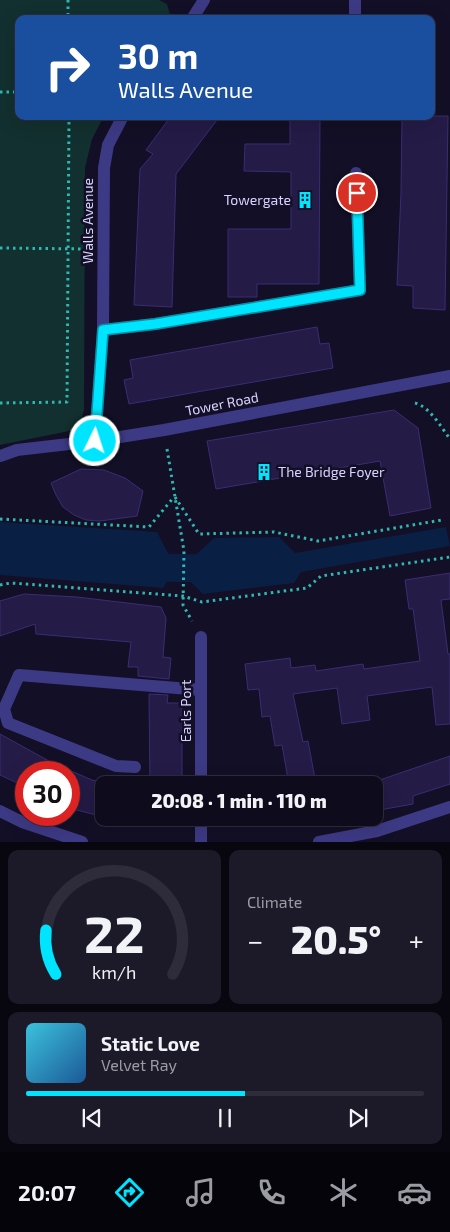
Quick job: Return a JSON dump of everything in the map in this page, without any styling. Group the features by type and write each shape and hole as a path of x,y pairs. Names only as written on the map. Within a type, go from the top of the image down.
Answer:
{"street":[{"path":"354,0 355,15"},
{"path":"194,15 201,1"},
{"name":"Walls Avenue","path":"95,441 103,330 104,168 108,146 121,120"},
{"path":"103,330 155,324 360,290 356,173"},
{"name":"Tower Road","path":"0,456 18,450 95,441 164,430 450,376"},
{"name":"Earls Port","path":"201,637 201,776"},
{"path":"135,767 116,766 8,723 4,709 19,676 201,690"},
{"path":"319,842 377,831 450,808"},
{"path":"0,811 22,822 82,842"},
{"path":"201,826 201,842"}],"path":[{"path":"68,0 68,15"},
{"path":"0,92 15,92"},
{"path":"0,403 67,402 69,120"},
{"path":"0,248 69,248"},
{"path":"412,402 421,405 438,423 450,440"},
{"path":"164,430 184,551 183,605 201,637"},
{"path":"0,519 149,527 175,497"},
{"path":"175,497 199,534 274,532 318,541 442,520"},
{"path":"0,585 11,583 183,596 202,602 307,588 321,576 450,557"}],"green space":[{"path":"0,0 159,0 167,4 170,15 15,15 15,120 102,120 92,139 85,168 84,410 79,429 0,445"}],"water":[{"path":"0,522 157,532 171,559 176,560 175,579 168,580 163,588 0,575"},
{"path":"446,527 450,546 301,572 294,583 203,594 188,579 190,560 214,538 279,537 295,553"}],"building":[{"path":"435,116 448,116 445,310 413,308 413,286 397,285 402,120 435,120"},
{"path":"168,120 217,120 176,174 172,307 134,305 140,169 153,154 146,150"},
{"name":"Towergate","path":"290,120 320,120 319,284 257,284 257,297 228,297 228,229 291,229 291,172 244,171 245,144 290,144"},
{"path":"317,327 320,344 329,343 333,368 129,404 124,380 133,378 130,360"},
{"name":"The Bridge Foyer","path":"394,410 418,428 431,508 390,516 380,461 216,489 207,441"},
{"path":"81,469 104,470 125,478 143,491 137,516 100,521 86,520 74,515 63,507 51,483"},
{"path":"450,573 450,599 441,600 448,654 450,654 450,724 436,725 432,687 367,696 370,720 342,724 337,688 293,694 303,742 308,741 315,776 287,776 282,745 275,746 270,716 262,717 259,689 248,690 245,664 290,658 291,668 315,665 316,671 363,664 364,669 420,661 413,609 409,609 405,580"},
{"path":"24,594 77,597 161,607 166,618 163,657 171,658 169,679 138,676 138,667 128,667 131,642 36,634 35,624 0,636 0,601"},
{"path":"149,694 168,695 167,703 182,703 182,776 150,776"},
{"path":"0,734 49,761 15,761 15,782 0,775"},
{"path":"450,756 450,784 413,796 413,804 383,809 383,779"},
{"path":"80,775 95,781 95,815 80,811"}],"waterway":[{"path":"139,567 226,569"}],"place":[{"name":"Towergate","path":"305,200"},
{"name":"The Bridge Foyer","path":"264,472"}],"route":[{"path":"95,441 103,330 155,324 360,290 357,193"}]}
